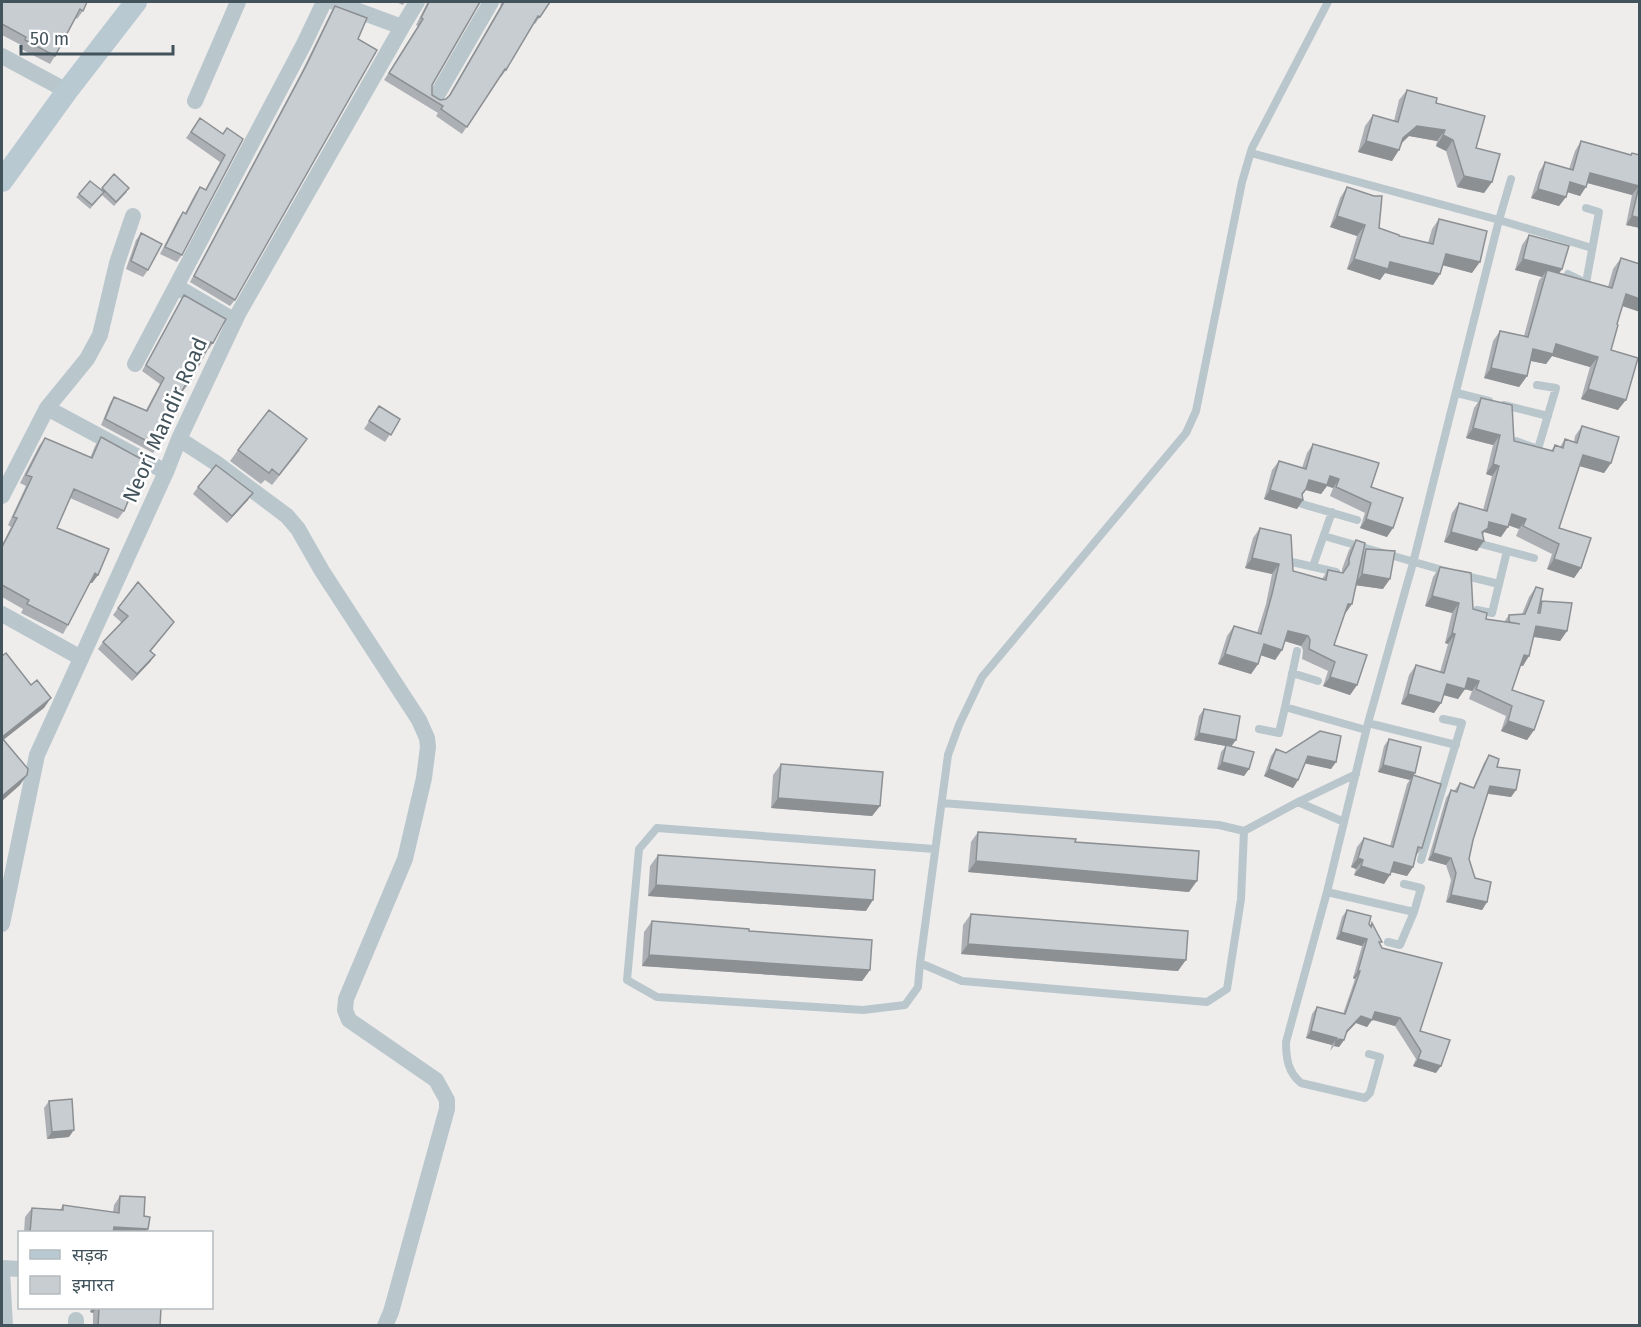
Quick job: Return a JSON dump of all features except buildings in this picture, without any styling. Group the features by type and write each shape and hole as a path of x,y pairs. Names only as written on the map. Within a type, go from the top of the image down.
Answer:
{"street":[{"path":"2,182 67,91 136,2"},
{"path":"195,101 238,2"},
{"path":"135,364 304,45 324,2"},
{"path":"334,2 402,27"},
{"name":"Neori Mandir Road","path":"2,924 37,755 179,439 235,321 417,2"},
{"path":"436,97 491,2"},
{"path":"2,56 67,91"},
{"path":"2,496 47,408 87,359 100,335 117,263 133,216"},
{"path":"177,287 235,321"},
{"path":"47,408 166,472"},
{"path":"179,439 263,497 287,516 298,529 322,571 419,720 427,738 424,778 405,859 346,999 345,1010 349,1020 436,1080 447,1100 447,1109 391,1312 384,1326"},
{"path":"2,614 81,658"},
{"path":"5,1326 2,1270 18,1269"}],"lane":[{"path":"934,849 657,828 639,849 627,980 657,997 863,1010 905,1005 918,987 934,849 948,755 959,725 982,677 1186,433 1196,411 1242,182 1251,153 1328,2"},
{"path":"1251,153 1499,220 1592,248"},
{"path":"1369,1054 1380,1057 1370,1093 1365,1098 1301,1083 1294,1077 1286,1061 1286,1042 1327,892 1367,726 1413,563 1511,179"},
{"path":"1568,274 1586,283 1599,212 1586,208"},
{"path":"1516,441 1538,449 1556,388 1537,385"},
{"path":"1457,393 1548,417"},
{"path":"1302,504 1357,520"},
{"path":"1313,566 1332,512"},
{"path":"1324,536 1413,563 1499,584"},
{"path":"1481,544 1534,558"},
{"path":"1477,610 1492,613 1507,551"},
{"path":"1292,562 1336,572"},
{"path":"1259,729 1279,733 1297,651"},
{"path":"1292,674 1318,681"},
{"path":"1285,707 1456,745"},
{"path":"1421,860 1462,723 1443,719"},
{"path":"942,802 1219,825 1244,831 1356,774"},
{"path":"1298,802 1344,822"},
{"path":"920,963 963,981 1207,1002 1227,989 1241,899 1244,831"},
{"path":"1388,942 1400,945 1421,888 1404,884"},
{"path":"1327,892 1414,912"}]}
